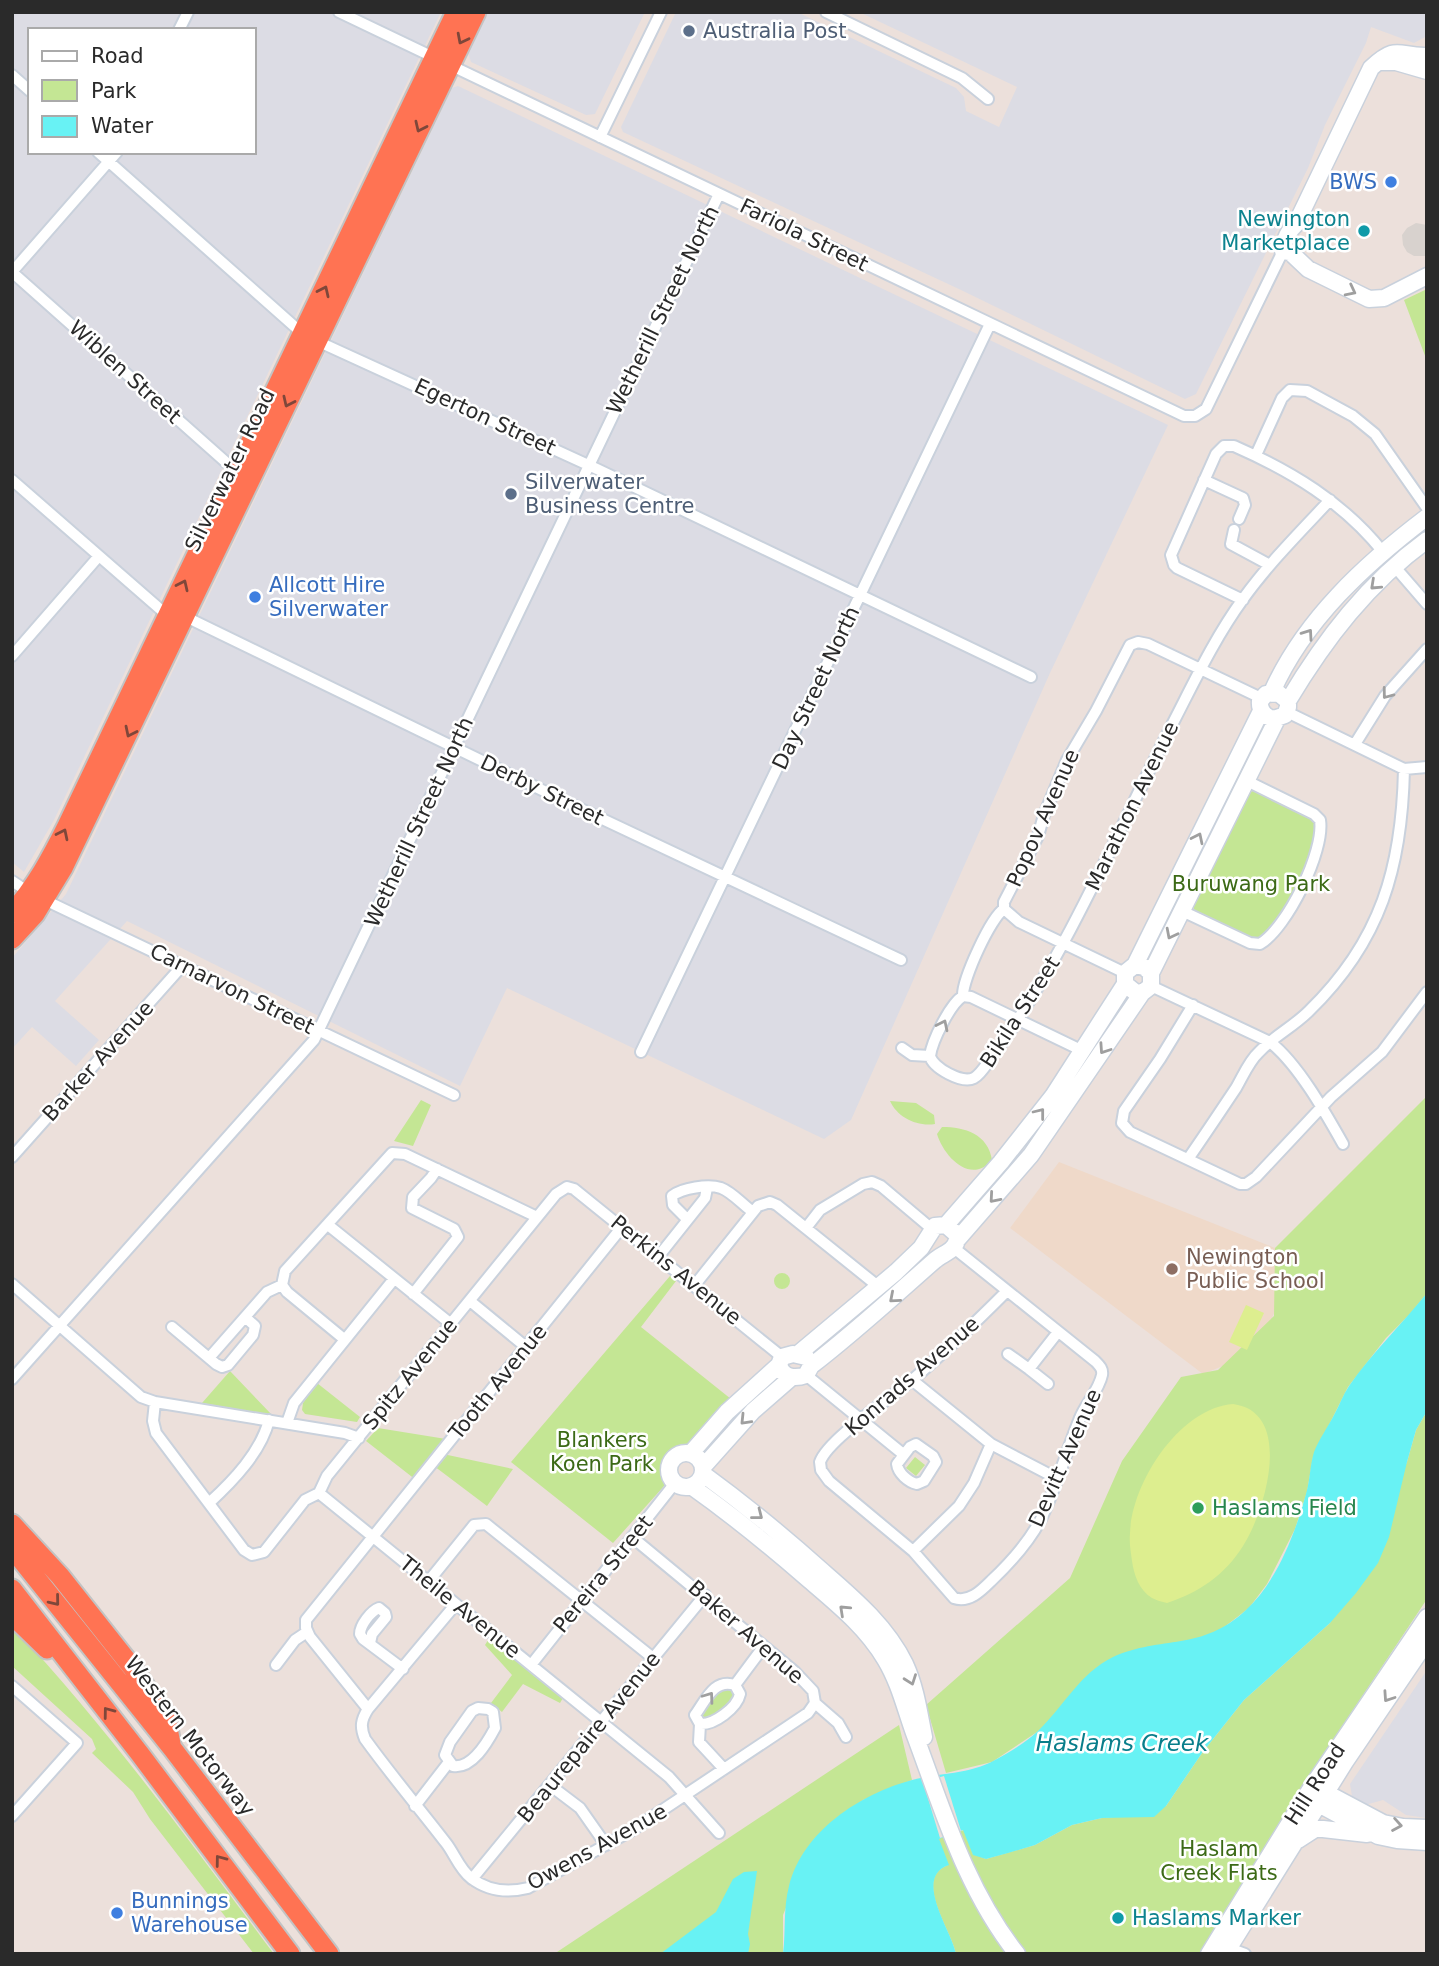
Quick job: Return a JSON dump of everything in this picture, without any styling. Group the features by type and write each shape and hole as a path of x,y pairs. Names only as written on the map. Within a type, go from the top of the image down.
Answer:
{"highway":[{"name":"Silverwater Road","path":"12,939 38,896 63,868 177,616 441,62 457,12"},
{"name":"Silverwater Road","path":"441,62 475,12"},
{"name":"Silverwater Road","path":"177,616 237,472 310,337"},
{"name":"Silverwater Road","path":"12,913 38,896"},
{"path":"12,1524 60,1576 132,1667 166,1718 172,1748"},
{"name":"Western Motorway","path":"12,1548 172,1748 329,1954"},
{"path":"12,1589 290,1954"},
{"path":"12,1615 41,1644 76,1670"}],"street":[{"path":"180,28 188,12"},
{"name":"Fariola Street","path":"339,12 1177,413 1195,416 1206,409 1289,249"},
{"path":"600,136 661,12"},
{"path":"826,12 962,78 988,99"},
{"path":"1427,56 1396,52 1376,62 1367,74 1296,224 1289,249 1308,269 1369,299 1384,298 1427,276"},
{"path":"1376,62 1396,62 1427,71"},
{"path":"12,75 28,89"},
{"name":"Egerton Street","path":"100,154 310,337 589,465 1031,677"},
{"path":"12,272 115,154"},
{"name":"Wetherill Street North","path":"12,1379 311,1044 319,1031 719,194"},
{"name":"Wiblen Street","path":"12,272 237,472"},
{"name":"Day Street North","path":"641,1052 990,324"},
{"path":"1256,455 1282,398 1290,390 1301,389 1353,416 1375,434 1427,508"},
{"path":"1242,600 1174,565 1172,550 1216,454 1224,446 1234,446 1256,455 1308,482 1372,538 1383,552"},
{"name":"Derby Street","path":"12,480 99,556 177,616 901,960"},
{"path":"1204,480 1243,498 1245,505 1239,519"},
{"name":"Marathon Avenue","path":"1064,943 1200,669 1242,600 1270,565 1331,500"},
{"path":"691,1453 730,1408 786,1359 879,1287 936,1231 1037,1116 1083,1051 1128,974 1265,700 1296,652 1346,587 1383,552 1427,517"},
{"path":"1234,530 1231,544 1270,565"},
{"path":"693,1478 753,1411 872,1317 952,1247 1031,1156 1148,984 1247,781 1284,711 1336,628 1357,603 1427,540"},
{"path":"12,656 99,556"},
{"path":"1395,567 1427,604"},
{"name":"Popov Avenue","path":"930,1056 946,1018 962,996 969,971 994,919 1004,909 1004,902 1038,836 1067,760 1096,711 1126,649 1133,643 1148,645 1200,669"},
{"path":"1355,744 1385,696 1427,649"},
{"path":"1200,669 1265,700 1281,694 1284,711"},
{"path":"1265,700 1268,718 1284,711 1404,769 1427,767"},
{"path":"1188,1160 1257,1054 1297,1023 1329,990 1370,928 1394,869 1403,810 1404,769"},
{"path":"1182,911 1251,943 1260,944 1273,933 1298,897 1317,847 1320,820 1314,814 1247,781"},
{"name":"Carnarvon Street","path":"12,881 38,896 454,1095"},
{"path":"1004,909 1019,922 1128,974 1144,967 1148,984"},
{"name":"Bikila Street","path":"930,1056 936,1066 964,1079 972,1079 982,1070 1018,1020 1064,943"},
{"name":"Barker Avenue","path":"12,1157 183,965"},
{"path":"1128,974 1129,989 1148,984 1270,1042 1280,1050 1321,1107 1343,1144"},
{"path":"1193,1005 1124,1111 1122,1123 1130,1132 1233,1181 1246,1184 1256,1177 1321,1107 1382,1052 1427,992"},
{"path":"962,996 971,997 1083,1051"},
{"path":"902,1048 912,1055 930,1056"},
{"path":"344,1339 287,1292 282,1285 285,1271 392,1153 405,1154 537,1217"},
{"path":"413,1294 458,1237 454,1229 412,1208 414,1195 437,1169"},
{"path":"806,1228 816,1213 824,1207 863,1184 872,1182 881,1186 936,1231 954,1231 952,1247"},
{"name":"Spitz Avenue","path":"209,1503 244,1550 252,1555 264,1552 305,1500 319,1493 327,1476 556,1194 567,1187"},
{"name":"Perkins Avenue","path":"567,1187 574,1189 786,1359"},
{"path":"687,1219 673,1205 672,1196 678,1192 707,1188 723,1189 753,1212"},
{"path":"659,1257 705,1198 707,1188"},
{"path":"694,1286 760,1204 770,1202 879,1287"},
{"path":"328,1225 451,1324"},
{"name":"Tooth Avenue","path":"307,1632 306,1620 622,1227"},
{"path":"936,1231 933,1246 952,1247 1058,1332 1028,1369"},
{"path":"287,1423 294,1403 394,1279"},
{"path":"12,1284 133,1392 155,1402 345,1433 359,1438"},
{"path":"209,1358 267,1292 282,1285"},
{"name":"Konrads Avenue","path":"913,1551 830,1481 821,1470 820,1462 823,1454 912,1380 1006,1291"},
{"path":"470,1301 526,1347"},
{"path":"172,1328 222,1367 228,1365 255,1330 252,1322 245,1317"},
{"name":"Devitt Avenue","path":"913,1551 954,1598 963,1600 979,1592 1019,1551 1041,1520 1078,1423 1101,1379 1102,1371 1096,1362 1058,1332"},
{"path":"222,1343 237,1354"},
{"path":"1009,1354 1048,1384"},
{"path":"786,1359 807,1357 803,1373"},
{"path":"786,1359 784,1374 803,1373 904,1454"},
{"path":"912,1380 991,1444 1058,1479"},
{"path":"155,1402 153,1421 156,1433 209,1503 262,1441 269,1420"},
{"path":"913,1551 959,1506 974,1483 991,1444"},
{"path":"693,1478 699,1458 691,1453 681,1453 670,1464 670,1475 693,1478 762,1518 855,1600 892,1642 904,1663 915,1692 932,1778 951,1837 982,1904 1017,1954"},
{"name":"Pereira Street","path":"531,1665 632,1537 693,1478"},
{"name":"Theile Avenue","path":"319,1493 669,1777 719,1833"},
{"path":"428,1581 474,1525 482,1523 490,1526 653,1658"},
{"name":"Baker Avenue","path":"632,1537 705,1595 806,1682 813,1690 816,1703 838,1723 846,1737"},
{"name":"Beaurepaire Avenue","path":"472,1879 705,1595"},
{"path":"456,1604 368,1709 361,1721 365,1739 472,1879"},
{"name":"Hill Road","path":"1218,1952 1427,1617"},
{"path":"276,1665 295,1640 307,1632 368,1709"},
{"name":"Hill Road","path":"1218,1952 1296,1841 1316,1795 1427,1641"},
{"path":"370,1643 403,1670"},
{"path":"735,1685 764,1646"},
{"path":"699,1724 710,1723 737,1703 740,1694 735,1685 724,1682 717,1685 695,1715 699,1724 699,1742 724,1769"},
{"path":"12,1686 77,1743 12,1816"},
{"name":"Owens Avenue","path":"472,1879 498,1890 520,1890 606,1845 686,1795 808,1713 816,1703"},
{"path":"483,1708 493,1712 495,1728 470,1762 457,1767 449,1762 445,1755 446,1748 472,1711 483,1708"},
{"path":"415,1806 449,1762"},
{"path":"551,1786 580,1808 606,1845"},
{"path":"1316,1795 1383,1823 1427,1828"},
{"path":"1316,1795 1378,1836"},
{"path":"1296,1841 1308,1832 1322,1829 1427,1842"},
{"path":"1218,1952 1245,1954"}],"shaded area":[{"path":"12,12 441,12 54,820 24,872 12,862"},
{"path":"488,12 645,12 595,114 586,115 471,62 468,53"},
{"path":"676,12 797,12 956,88 964,97 966,111 999,127 1017,87 859,12 1427,12 1427,36 1414,43 1371,27 1308,168 1196,394 1185,399 961,290 623,132 621,127"},
{"path":"458,86 1168,425 1050,673 851,1120 824,1139 507,988 460,1086 127,921 55,1001 99,1040 76,1066 32,1027 12,1049 12,958 66,894 452,88"},
{"path":"1416,223 1427,225 1426,256 1414,256 1407,252 1403,245 1402,235"},
{"name":"Newington Public School","path":"1059,1162 1275,1248 1278,1257 1279,1302 1267,1329 1240,1359 1203,1374 1010,1228"},
{"path":"1427,1670 1427,1818 1406,1815 1383,1800 1365,1805 1352,1796 1350,1784"}],"green space":[{"path":"1427,289 1427,361 1404,300"},
{"name":"Buruwang Park","path":"1253,791 1317,822 1310,855 1298,888 1280,917 1257,941 1195,913 1193,906 1245,794"},
{"path":"1427,1096 1427,1293 1386,1338 1348,1387 1313,1457 1307,1492 1295,1529 1267,1584 1249,1608 1219,1631 1194,1640 1143,1648 1037,1732 992,1762 946,1773 926,1705 1070,1578 1122,1461 1181,1377 1218,1370 1274,1316 1275,1248"},
{"path":"421,1100 431,1105 413,1146 394,1141"},
{"path":"890,1101 916,1103 934,1115 935,1124 908,1120 897,1112"},
{"path":"942,1127 959,1128 974,1134 986,1144 992,1160 976,1170 959,1165 941,1143 937,1134"},
{"path":"782,1273 788,1275 788,1287 782,1289 776,1287 774,1281 776,1275"},
{"name":"Blankers Koen Park","path":"670,1276 676,1281 641,1327 731,1399 691,1445 671,1449 666,1454 662,1467 665,1485 613,1543 511,1462"},
{"path":"1246,1305 1264,1313 1247,1350 1229,1342"},
{"path":"230,1371 272,1415 202,1403"},
{"path":"317,1383 360,1417 357,1422 305,1414 302,1410 303,1403"},
{"name":"Haslams Field","path":"1233,1404 1252,1411 1264,1425 1269,1443 1270,1465 1259,1511 1243,1546 1228,1566 1210,1582 1167,1603 1155,1599 1147,1595 1140,1586 1132,1561 1132,1514 1139,1493 1149,1472 1177,1434 1194,1419 1213,1409"},
{"name":"Haslam Creek Flats","path":"1427,1411 1427,1599 1297,1794 1199,1954 956,1954 934,1893 933,1881 938,1872 948,1865 938,1839 964,1830 973,1854 986,1859 1035,1845 1072,1825 1166,1806 1202,1753 1244,1700 1330,1623 1407,1462 1416,1430"},
{"path":"378,1428 446,1439 416,1480 366,1441"},
{"path":"443,1454 513,1469 487,1506 434,1466"},
{"path":"915,1457 925,1465 916,1476 906,1468"},
{"path":"12,1626 115,1745 274,1954 254,1954 150,1819 133,1792 92,1753 96,1749 92,1739 12,1666"},
{"path":"490,1637 564,1696 560,1703 523,1684 502,1712 491,1703 512,1675 485,1645"},
{"path":"735,1686 735,1700 706,1721 702,1721 698,1714 721,1687"},
{"path":"899,1725 912,1780 863,1800 814,1839 783,1915 783,1954 554,1954"}],"water":[{"name":"Haslams Creek","path":"1427,1293 1427,1411 1416,1430 1389,1537 1378,1563 1330,1623 1244,1700 1202,1753 1166,1806 1154,1817 1102,1818 1072,1825 1035,1845 986,1859 973,1855 963,1830 939,1839 949,1865 939,1871 934,1881 934,1892 956,1954 783,1954 787,1895 796,1866 820,1832 836,1818 854,1805 892,1786 986,1765 1034,1735 1082,1681 1101,1664 1131,1650 1197,1638 1229,1623 1246,1610 1267,1585 1284,1556 1302,1509 1314,1452 1347,1389"},
{"path":"757,1871 748,1934 748,1954 660,1954 716,1912 733,1879 744,1872"}],"pier":[{"path":"944,1776 961,1831 940,1838 923,1782"}],"place":[{"name":"Australia Post","path":"689,31"},
{"name":"BWS","path":"1391,182"},
{"name":"Newington Marketplace","path":"1364,231"},
{"name":"Silverwater Business Centre","path":"511,494"},
{"name":"Allcott Hire Silverwater","path":"255,597"},
{"name":"Newington Public School","path":"1172,1269"},
{"name":"Haslams Field","path":"1198,1508"},
{"name":"Bunnings Warehouse","path":"117,1913"},
{"name":"Haslams Marker","path":"1118,1918"}]}
